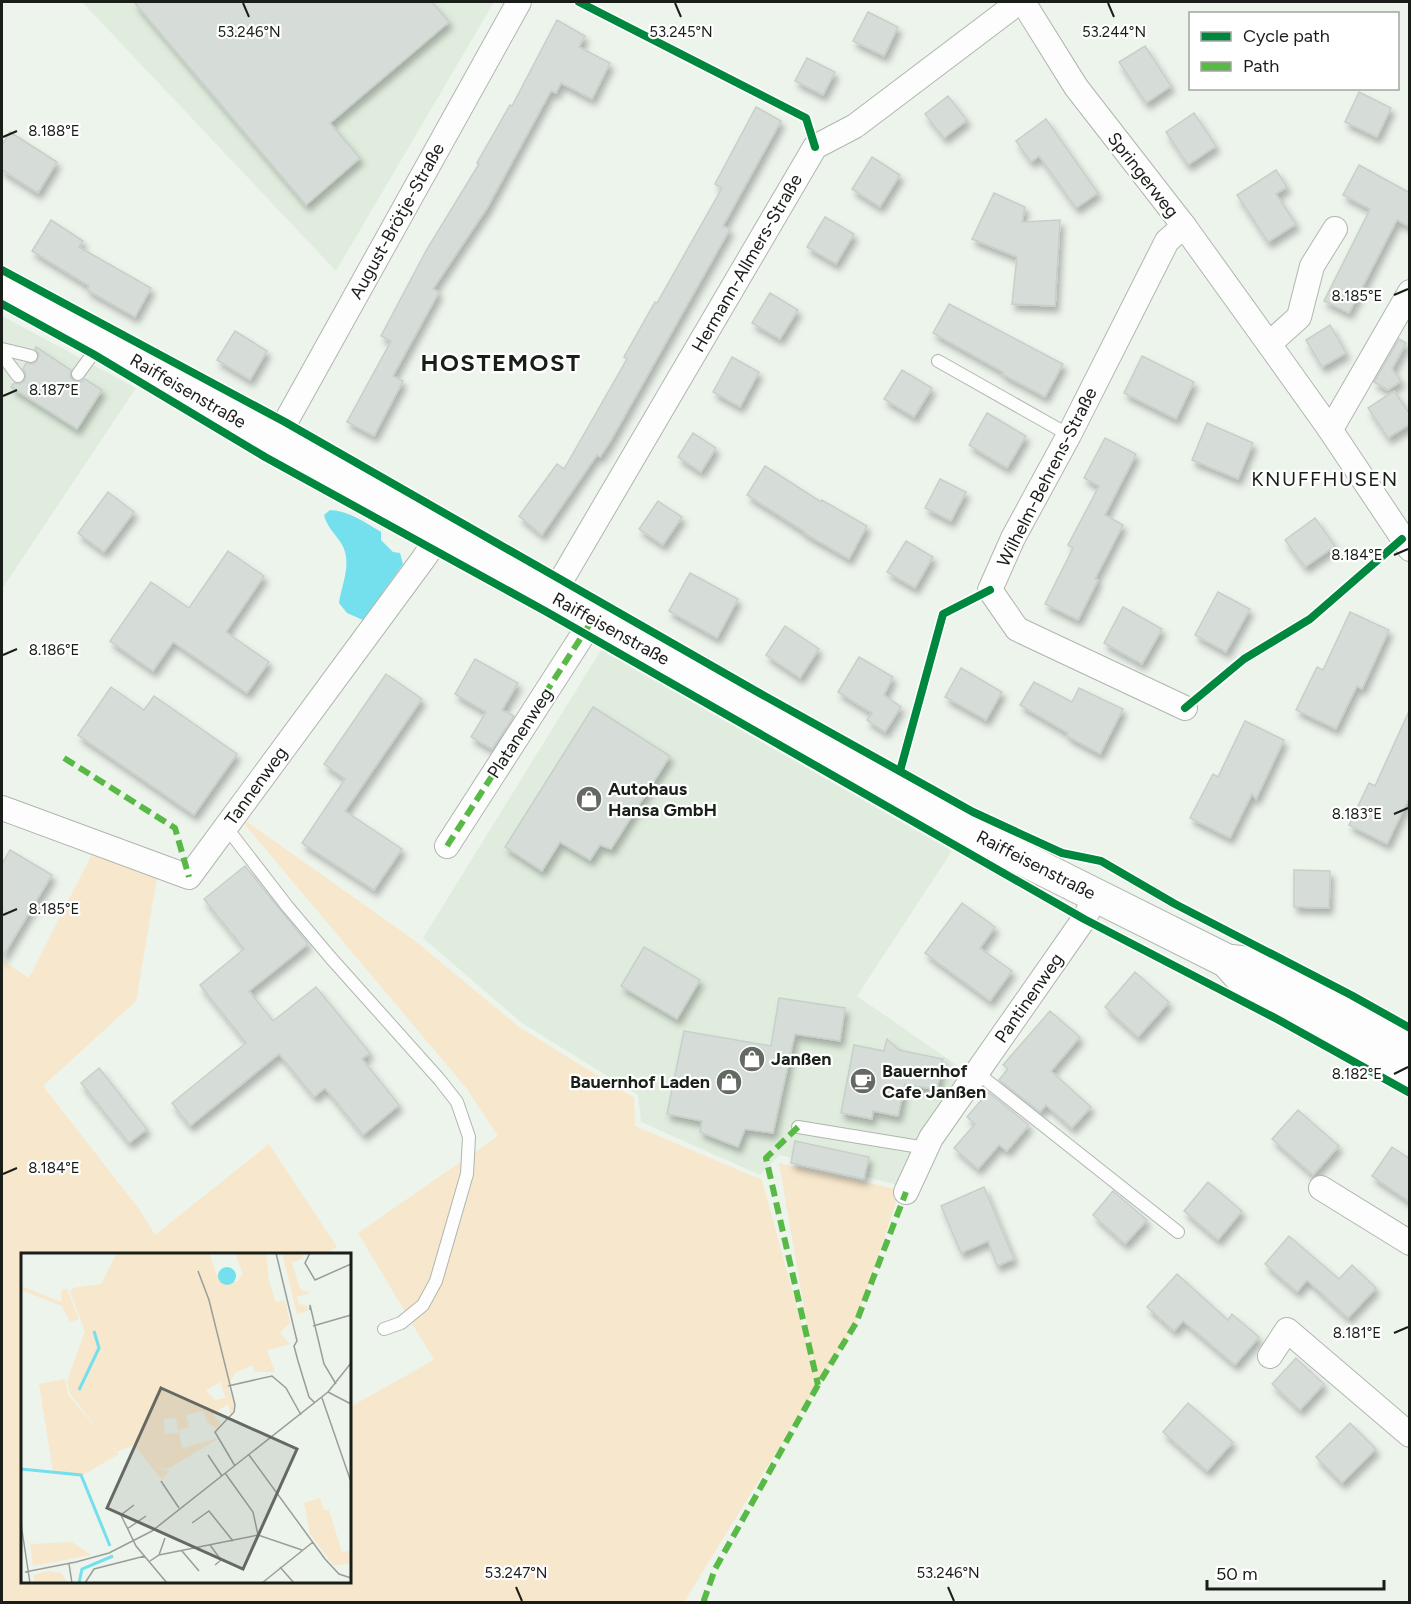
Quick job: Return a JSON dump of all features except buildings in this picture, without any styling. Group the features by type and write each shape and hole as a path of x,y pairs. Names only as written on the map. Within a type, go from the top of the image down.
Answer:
{"street":[{"name":"August-Brötje-Straße","path":"275,441 519,2"},
{"name":"Springerweg","path":"1021,2 1076,87 1184,226 1329,428 1410,549"},
{"name":"Hermann-Allmers-Straße","path":"552,596 815,147 855,126 1021,2"},
{"name":"Wilhelm-Behrens-Straße","path":"1184,226 1167,241 1069,435 1013,538 990,590 1017,629 1185,708"},
{"path":"1269,344 1299,317 1312,266 1335,229"},
{"name":"Raiffeisenstraße","path":"2,284 275,441 991,843 1227,961 1261,965 1410,1043"},
{"path":"1329,428 1335,422 1410,292"},
{"name":"Tannenweg","path":"2,808 189,877 440,534"},
{"name":"Platanenweg","path":"447,846 593,619"},
{"name":"Pantinenweg","path":"906,1192 930,1138 1084,919 1096,896"},
{"name":"Raiffeisenstraße","path":"1227,961 1251,988 1410,1076"},
{"path":"1321,1188 1410,1243"},
{"path":"1270,1356 1287,1330 1410,1435"}],"lane":[{"path":"78,374 102,341"},
{"path":"2,349 31,356"},
{"path":"2,355 18,376"},
{"path":"938,361 1069,435"},
{"path":"226,827 323,949 439,1079 457,1102 469,1137 467,1174 436,1281 423,1305 401,1323 384,1329"},
{"path":"976,1072 1178,1232"},
{"path":"798,1127 926,1148"}],"shaded area":[{"path":"82,2 494,2 336,271"},
{"path":"2,316 136,388 2,589"},
{"path":"601,650 952,851 857,996 968,1073 902,1186 780,1155 760,1175 641,1122 638,1095 522,1023 423,938"},
{"path":"236,814 414,940 519,1027 634,1098 635,1126 762,1180 816,1377 779,1163 900,1190 856,1323 684,1602 2,1602 2,960 29,978 97,844 159,866 136,1001 43,1086 139,1209 155,1235 269,1144 337,1247 327,1253 21,1253 21,1583 351,1583 351,1406 434,1360 358,1233 498,1136 467,1089"}],"water":[{"path":"330,510 351,515 381,532 381,540 393,552 400,553 403,564 363,620 347,613 339,603 346,573 346,558 341,543 325,519 324,515"}],"marked path":[{"path":"447,846 593,619"},
{"path":"64,758 175,828 189,877"},
{"path":"798,1127 766,1158 818,1385"},
{"path":"705,1602 715,1569 818,1385 856,1323 906,1192"}],"cycle path":[{"path":"579,2 806,118 815,147"},
{"path":"2,270 285,422 754,690 973,812 1062,853 1101,861 1175,904 1410,1028"},
{"path":"2,304 93,354 265,457 545,611 1084,919 1277,1019 1410,1093"},
{"path":"1185,708 1244,659 1310,619 1402,539"},
{"path":"900,771 943,614 990,590"}],"place":[{"name":"Autohaus Hansa GmbH","path":"589,799"},
{"name":"Janßen","path":"752,1059"},
{"name":"Bauernhof Cafe Janßen","path":"863,1081"},
{"name":"Bauernhof Laden","path":"729,1082"}],"district":[{"name":"HOSTEMOST","path":"501,363"},
{"name":"KNUFFHUSEN","path":"1325,479"}]}
